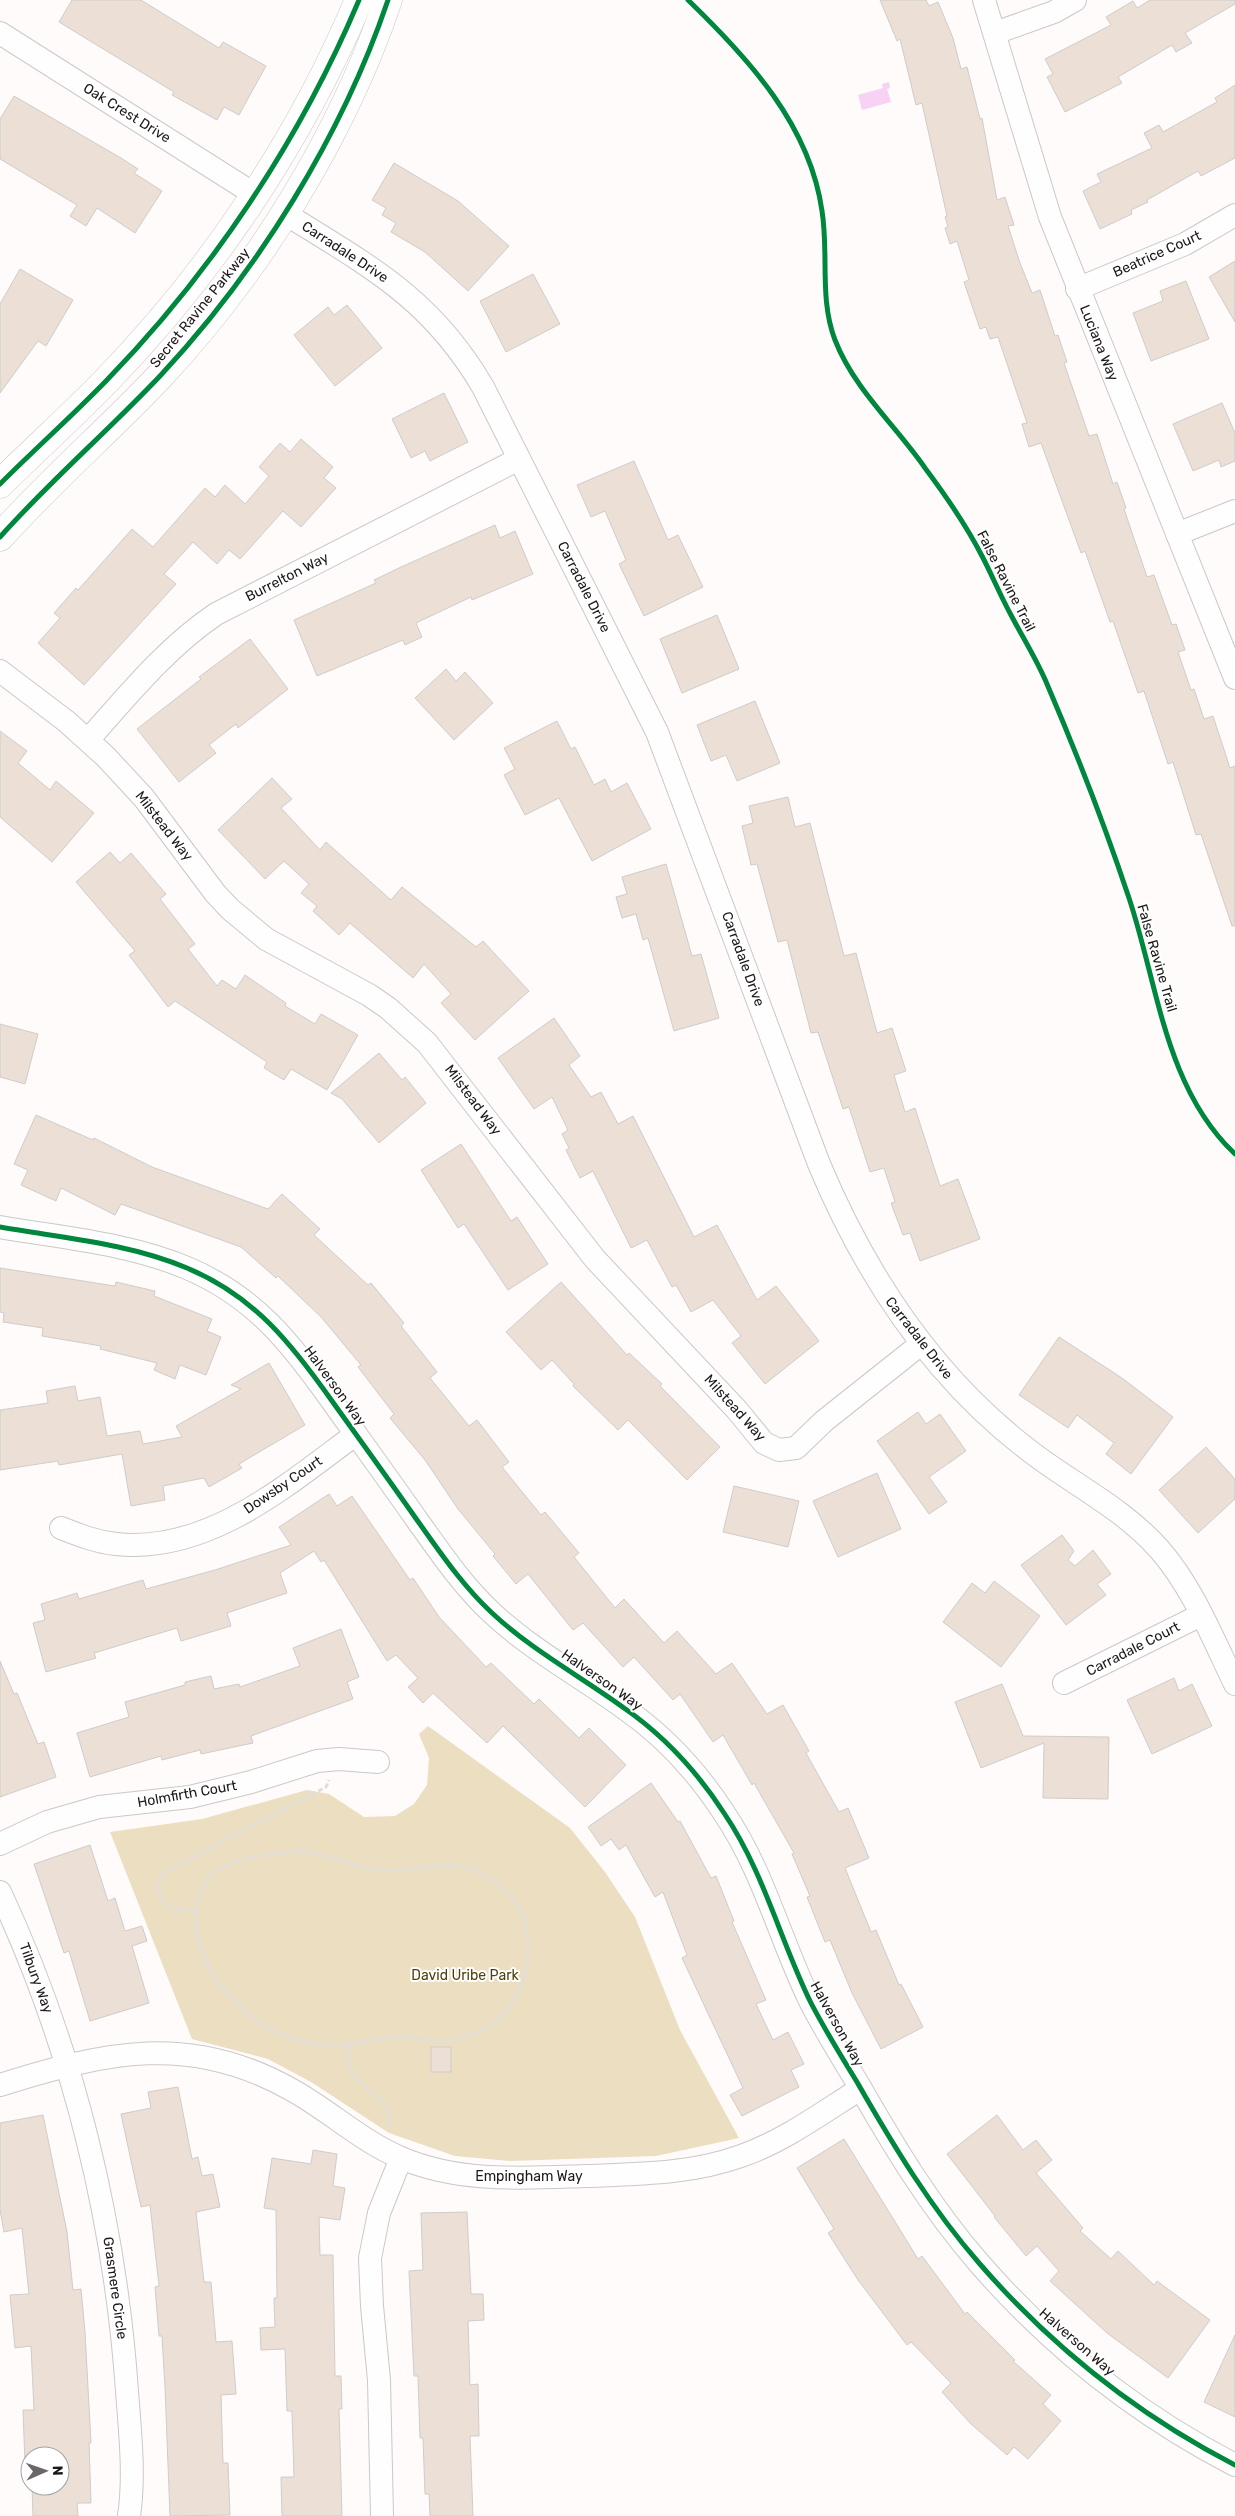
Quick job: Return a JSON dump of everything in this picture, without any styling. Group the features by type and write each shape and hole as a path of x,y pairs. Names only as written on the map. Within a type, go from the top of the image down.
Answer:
{"main road":[{"name":"Secret Ravine Parkway","path":"0,484 106,381 168,312 228,234 309,104 340,46 359,0"},
{"name":"Secret Ravine Parkway","path":"0,537 25,508 131,407 190,342 258,256 337,117 386,5"}],"street":[{"name":"Luciana Way","path":"984,0 1050,217 1235,678"},
{"path":"995,33 1047,15 1075,0"},
{"name":"Oak Crest Drive","path":"0,33 254,194"},
{"name":"Carradale Drive","path":"284,213 394,284 437,322 471,367 657,732 820,1164 843,1219 884,1292 921,1344 967,1396 1011,1436 1050,1467 1109,1505 1144,1534 1174,1569 1201,1615 1235,1684"},
{"name":"Beatrice Court","path":"1077,288 1185,244 1235,215"},
{"name":"Burrelton Way","path":"88,740 159,660 196,628 216,614 519,459"},
{"path":"1177,534 1235,511"},
{"name":"Milstead Way","path":"0,671 88,740 144,798 214,893 230,909 266,940 369,995 388,1008 427,1044 595,1259 737,1410 764,1443 779,1450 796,1448 824,1421 921,1344"},
{"name":"Halverson Way","path":"0,1227 142,1252 191,1270 216,1282 253,1307 271,1323 307,1366 471,1593 518,1634 628,1710 658,1735 707,1788 745,1847 770,1901 798,1975 860,2089 882,2126 942,2216 979,2263 1057,2343 1122,2395 1192,2442 1235,2465"},
{"name":"Dowsby Court","path":"61,1528 98,1541 116,1544 160,1542 183,1537 228,1521 249,1510 356,1434"},
{"name":"Carradale Court","path":"1064,1684 1201,1615"},
{"name":"Holmfirth Court","path":"0,1844 73,1813 99,1807 190,1797 251,1782 310,1763 339,1759 378,1762"},
{"name":"Tilbury Way","path":"0,1892 36,1976 66,2066"},
{"name":"Empingham Way","path":"0,2085 66,2066 120,2054 161,2052 203,2057 235,2065 267,2077 294,2091 345,2127 401,2158 459,2175 488,2178 657,2174 690,2170 742,2156 766,2146 789,2134 860,2089"},
{"name":"Grasmere Circle","path":"66,2066 97,2178 120,2313 129,2412 131,2483 129,2516"},
{"path":"382,2516 379,2380 372,2306 370,2258 379,2213 401,2158"}],"path":[{"path":"195,1912 171,1908 163,1902 158,1884 164,1872 326,1787 339,1759"},
{"path":"284,1852 310,1852 379,1871 452,1864 474,1870 502,1887 518,1905 526,1929 528,1954 525,1974 518,1992 503,2015 485,2028 450,2040 417,2037 386,2038 347,2044 316,2044 270,2029 249,2015 220,1986 206,1961 196,1926 195,1912 200,1888 220,1868 241,1860 284,1852"},
{"path":"347,2044 352,2071 387,2109 390,2119 388,2129"}],"green space":[{"name":"David Uribe Park","path":"428,1726 570,1828 605,1872 635,1917 680,2030 739,2138 656,2156 510,2161 455,2156 389,2133 311,2082 268,2059 192,2039 110,1832 202,1819 307,1790 329,1794 364,1817 395,1816 414,1804 427,1785 429,1758 419,1734"}],"shaded area":[{"path":"889,82 890,88 887,89 891,102 862,110 858,95 883,88 882,84"}],"building":[{"path":"72,0 141,0 219,48 223,42 266,66 239,115 224,107 217,120 172,95 174,92 59,22"},
{"path":"880,0 926,0 929,6 938,2 953,38 961,69 967,67 980,119 982,118 997,200 1005,197 1014,225 1008,226 1020,263 1032,293 1040,290 1055,336 1058,335 1067,362 1064,363 1089,436 1097,434 1113,484 1117,482 1147,577 1154,575 1172,625 1176,624 1185,650 1178,652 1191,690 1194,689 1204,719 1213,716 1230,768 1235,766 1235,926 1232,926 1201,834 1196,835 1173,762 1168,764 1144,691 1138,693 1113,621 1110,622 1085,551 1081,553 1041,443 1029,447 1022,424 1027,423 998,337 990,339 986,327 980,329 964,282 969,280 957,241 950,244 945,228 948,227 945,217 947,216 922,103 916,105 900,39 897,41"},
{"path":"1150,0 1235,0 1235,4 1185,33 1192,43 1176,52 1172,45 1118,77 1122,83 1065,112 1047,77 1053,74 1045,59 1111,25 1106,17 1133,1 1137,8"},
{"path":"1235,85 1235,158 1201,176 1198,171 1147,200 1148,202 1131,210 1132,214 1100,229 1083,191 1101,182 1097,174 1152,148 1144,133 1159,125 1163,132 1217,102 1215,98"},
{"path":"14,96 121,158 138,169 134,173 162,191 135,233 97,208 86,226 70,216 77,205 0,159 0,119"},
{"path":"394,163 458,201 509,246 468,291 425,252 391,232 396,223 382,215 386,208 372,200"},
{"path":"1235,261 1235,322 1209,277"},
{"path":"20,269 73,300 46,346 38,341 0,393 0,304"},
{"path":"533,274 560,324 506,352 480,301"},
{"path":"1186,281 1209,339 1151,361 1133,313 1163,301 1160,291"},
{"path":"347,305 382,348 335,386 294,335 328,307 334,315"},
{"path":"444,393 468,442 430,461 425,451 411,458 392,419"},
{"path":"1222,403 1235,433 1235,461 1221,467 1219,460 1193,471 1173,424"},
{"path":"301,439 333,467 324,478 336,488 301,527 283,511 240,559 229,550 217,564 193,542 164,574 176,584 84,685 38,643 60,618 54,613 76,588 78,590 132,529 153,547 205,488 215,497 225,485 245,504 269,476 259,467 280,443 290,452"},
{"path":"634,461 668,540 678,535 703,587 644,616 619,564 626,560 605,511 591,517 577,485"},
{"path":"495,525 500,538 515,531 533,574 472,600 471,597 416,623 422,637 405,645 403,640 317,676 294,620 376,583 374,580 401,567"},
{"path":"717,615 739,669 682,693 660,639"},
{"path":"250,639 288,689 238,728 236,724 209,745 216,753 179,782 137,729 201,679 199,677"},
{"path":"446,669 456,681 465,672 493,703 454,740 415,698"},
{"path":"755,701 780,763 737,781 726,755 711,761 697,725"},
{"path":"557,721 571,749 575,747 594,785 605,779 611,792 627,783 651,829 592,861 559,798 525,815 504,775 515,769 504,748"},
{"path":"0,731 27,751 18,763 50,790 56,781 94,813 52,862 0,817"},
{"path":"272,778 292,799 281,808 320,850 326,842 391,900 402,887 476,947 483,941 529,991 475,1040 441,1003 451,994 424,964 413,978 350,923 339,935 313,911 317,906 301,893 309,884 284,861 265,879 218,830"},
{"path":"788,797 795,827 810,823 844,956 856,953 877,1033 892,1028 906,1071 894,1075 905,1112 915,1108 940,1186 958,1179 980,1239 920,1261 910,1233 903,1235 891,1203 895,1202 884,1168 870,1172 849,1107 843,1109 818,1032 811,1033 787,940 778,942 757,864 751,865 742,826 753,823 749,806"},
{"path":"110,852 120,863 131,853 166,894 160,899 195,944 188,949 217,986 222,980 236,989 245,975 286,1003 285,1006 315,1024 321,1014 358,1035 327,1090 291,1069 284,1080 264,1068 267,1062 175,1001 168,1007 129,955 135,951 76,882"},
{"path":"666,864 692,956 701,954 719,1018 674,1031 648,938 643,940 636,914 622,918 616,897 627,894 622,877"},
{"path":"554,1018 580,1056 569,1065 591,1097 601,1092 618,1124 633,1116 694,1237 717,1225 757,1300 776,1286 819,1341 765,1384 732,1343 741,1336 713,1300 691,1312 676,1285 672,1287 647,1240 631,1248 593,1171 580,1178 566,1150 569,1148 562,1134 568,1130 552,1097 534,1109 498,1058"},
{"path":"0,1024 38,1034 25,1084 0,1077"},
{"path":"379,1053 402,1080 405,1077 426,1103 379,1143 342,1099 331,1093"},
{"path":"36,1115 93,1140 94,1138 152,1167 268,1209 282,1194 320,1229 314,1235 368,1285 371,1283 404,1323 401,1326 437,1372 430,1378 469,1426 477,1420 509,1462 502,1467 541,1515 545,1512 579,1553 574,1557 615,1608 624,1599 664,1643 677,1631 716,1674 732,1663 767,1714 783,1705 809,1751 806,1753 839,1812 848,1808 869,1858 845,1868 871,1932 876,1930 899,1985 901,1984 923,2027 881,2049 852,1993 830,1940 825,1942 807,1897 810,1896 792,1854 794,1853 754,1783 752,1785 723,1735 713,1742 680,1694 673,1700 634,1657 623,1667 583,1623 573,1630 528,1574 516,1584 493,1556 495,1554 458,1509 425,1460 390,1418 394,1414 358,1367 361,1365 321,1317 278,1276 276,1278 241,1247 121,1204 115,1215 61,1188 56,1201 21,1185 28,1170 14,1164"},
{"path":"461,1144 511,1221 517,1217 548,1264 508,1290 464,1224 458,1228 421,1170"},
{"path":"0,1268 115,1286 116,1282 155,1291 154,1296 212,1319 207,1331 221,1337 206,1375 180,1365 175,1379 154,1370 157,1363 100,1349 101,1346 42,1336 43,1328 3,1322 4,1313 0,1312"},
{"path":"561,1282 627,1355 629,1353 662,1384 660,1386 720,1447 687,1480 628,1420 618,1430 573,1386 574,1384 552,1360 541,1370 506,1332"},
{"path":"1059,1337 1122,1378 1173,1417 1131,1474 1106,1454 1114,1443 1077,1415 1068,1428 1019,1395"},
{"path":"269,1363 305,1425 239,1464 242,1468 209,1487 204,1478 163,1486 165,1500 131,1506 122,1454 59,1465 58,1461 0,1470 0,1410 48,1403 46,1391 75,1386 78,1401 100,1397 107,1436 140,1431 143,1444 182,1437 176,1426 241,1389 231,1385"},
{"path":"918,1412 926,1424 940,1414 966,1451 929,1477 947,1502 929,1514 877,1441"},
{"path":"1206,1447 1235,1479 1235,1499 1198,1533 1159,1490"},
{"path":"877,1473 901,1529 838,1557 813,1501"},
{"path":"734,1486 799,1501 788,1547 723,1532"},
{"path":"329,1494 337,1506 352,1496 410,1580 413,1578 439,1617 486,1667 491,1663 534,1704 539,1699 579,1738 589,1728 626,1765 585,1807 503,1726 487,1743 433,1693 423,1703 408,1687 418,1678 396,1655 387,1661 324,1560 321,1562 314,1551 280,1573 287,1593 227,1613 231,1626 181,1641 177,1628 94,1653 96,1658 46,1672 33,1623 45,1620 41,1604 77,1593 79,1599 143,1580 146,1589 215,1570 291,1545 279,1527"},
{"path":"1062,1535 1074,1551 1068,1560 1075,1566 1093,1550 1111,1574 1097,1584 1106,1595 1066,1625 1021,1565"},
{"path":"994,1581 1040,1616 1001,1667 943,1622 972,1583 985,1593"},
{"path":"341,1629 359,1677 347,1682 353,1699 251,1736 253,1743 201,1754 200,1750 162,1760 161,1756 90,1777 77,1733 129,1717 125,1702 185,1685 185,1682 211,1676 214,1689 239,1684 240,1687 300,1666 293,1648"},
{"path":"0,1661 14,1694 17,1693 38,1744 44,1742 56,1777 0,1797"},
{"path":"1174,1678 1179,1691 1192,1684 1212,1726 1152,1754 1127,1700"},
{"path":"1002,1684 1023,1736 1109,1737 1108,1799 1043,1798 1044,1743 981,1768 955,1702"},
{"path":"651,1783 678,1822 680,1821 711,1878 716,1876 734,1921 732,1922 766,2000 756,2004 773,2040 788,2032 804,2064 791,2070 799,2087 742,2116 730,2095 743,2088 682,1958 687,1955 663,1892 655,1897 626,1845 619,1850 611,1839 601,1846 588,1827"},
{"path":"90,1845 108,1901 115,1898 125,1931 142,1926 147,1941 132,1946 149,2003 90,2021 69,1951 64,1953 34,1864"},
{"path":"431,2047 451,2047 451,2072 431,2072"},
{"path":"178,2087 192,2159 198,2157 202,2176 213,2174 220,2207 196,2212 204,2282 211,2282 216,2342 232,2341 236,2394 221,2395 223,2463 228,2463 230,2515 170,2516 162,2336 159,2336 155,2287 159,2286 150,2205 141,2207 121,2114 151,2108 148,2092"},
{"path":"43,2115 67,2232 73,2290 81,2289 91,2443 89,2443 91,2503 77,2503 78,2516 33,2516 32,2496 70,2496 70,2446 24,2446 23,2410 34,2410 31,2346 15,2348 10,2295 29,2294 22,2228 4,2232 0,2210 0,2123"},
{"path":"997,2115 1023,2150 1036,2140 1052,2160 1036,2173 1083,2228 1080,2231 1111,2259 1118,2251 1154,2285 1157,2281 1210,2320 1168,2378 1107,2333 1050,2281 1059,2271 1037,2246 1026,2256 947,2154"},
{"path":"844,2139 918,2259 922,2256 965,2314 967,2312 1015,2360 1013,2361 1051,2395 1043,2404 1061,2421 1028,2459 1014,2447 1007,2455 971,2424 942,2392 951,2383 911,2342 907,2345 858,2280 828,2233 834,2229 797,2168"},
{"path":"313,2150 337,2154 333,2186 345,2188 340,2220 319,2217 320,2255 333,2255 335,2376 341,2376 342,2409 339,2409 342,2516 282,2516 281,2477 294,2477 292,2411 287,2411 285,2349 261,2350 260,2328 275,2327 274,2298 277,2298 276,2210 264,2208 272,2158 311,2164"},
{"path":"467,2212 471,2294 483,2294 484,2320 468,2321 470,2385 478,2384 479,2436 470,2436 473,2516 430,2516 429,2494 425,2494 423,2438 420,2438 418,2376 414,2376 409,2271 423,2270 421,2213"},
{"path":"1235,2335 1235,2417 1204,2402"}],"cycle path":[{"path":"0,484 93,394 145,339 217,249 281,153 336,52 359,0"},
{"path":"0,537 160,376 196,335 263,247 294,200 347,101 369,51 388,0"},
{"name":"False Ravine Trail","path":"688,0 733,45 754,70 790,122 804,150 815,180 822,211 827,308 835,340 843,358 864,391 914,452 962,522 982,556 1007,608 1039,666 1080,763 1120,871 1178,1067 1193,1098 1212,1128 1235,1154"},
{"path":"0,1227 95,1242 165,1260 211,1279 252,1307 269,1323 317,1380 443,1556 480,1602 522,1638 607,1696 652,1730 691,1769 714,1798 750,1859 800,1979 827,2033 913,2176 961,2242 1036,2323 1066,2350 1130,2401 1164,2424 1235,2465"}]}
